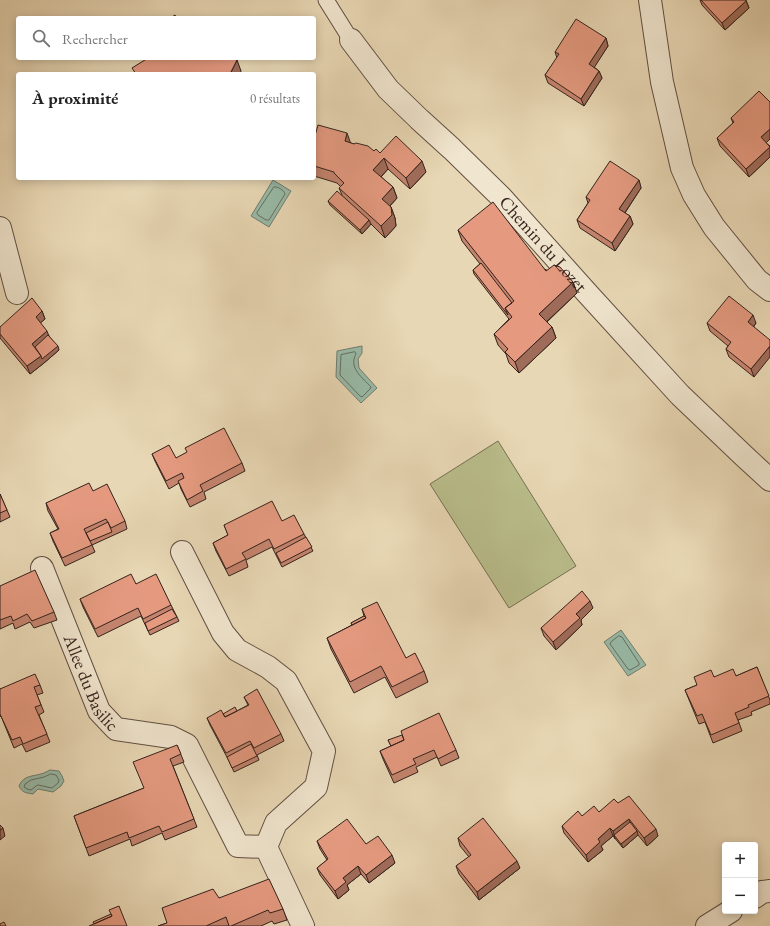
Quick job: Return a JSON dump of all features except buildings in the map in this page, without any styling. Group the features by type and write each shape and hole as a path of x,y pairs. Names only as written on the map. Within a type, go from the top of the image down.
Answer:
{"street":[{"path":"650,0 662,82 682,168 694,195 714,227 757,280 770,290"},
{"name":"Chemin du Lozet","path":"351,40 388,89 501,197 680,395 770,480"},
{"path":"0,228 17,293"},
{"path":"182,552 223,633 237,650 268,667 286,681 324,751 316,787 276,823 266,847 303,926"},
{"name":"Allee du Basilic","path":"42,568 100,711 116,729 171,737 187,745 238,846 266,847"},
{"path":"758,895 770,890"},
{"path":"707,926 726,914"}],"lane":[{"name":"Chemin du Lozet","path":"326,0 351,40"}],"shaded area":[{"path":"498,441 576,566 509,608 430,484"}],"water":[{"path":"273,180 291,191 269,227 251,216"},
{"path":"362,346 362,353 358,359 359,368 377,388 361,403 336,377 337,351"},
{"path":"621,630 646,665 628,676 604,642"},
{"path":"50,770 59,771 64,781 61,786 53,792 38,789 33,794 25,792 20,788 19,786 24,779"}]}
